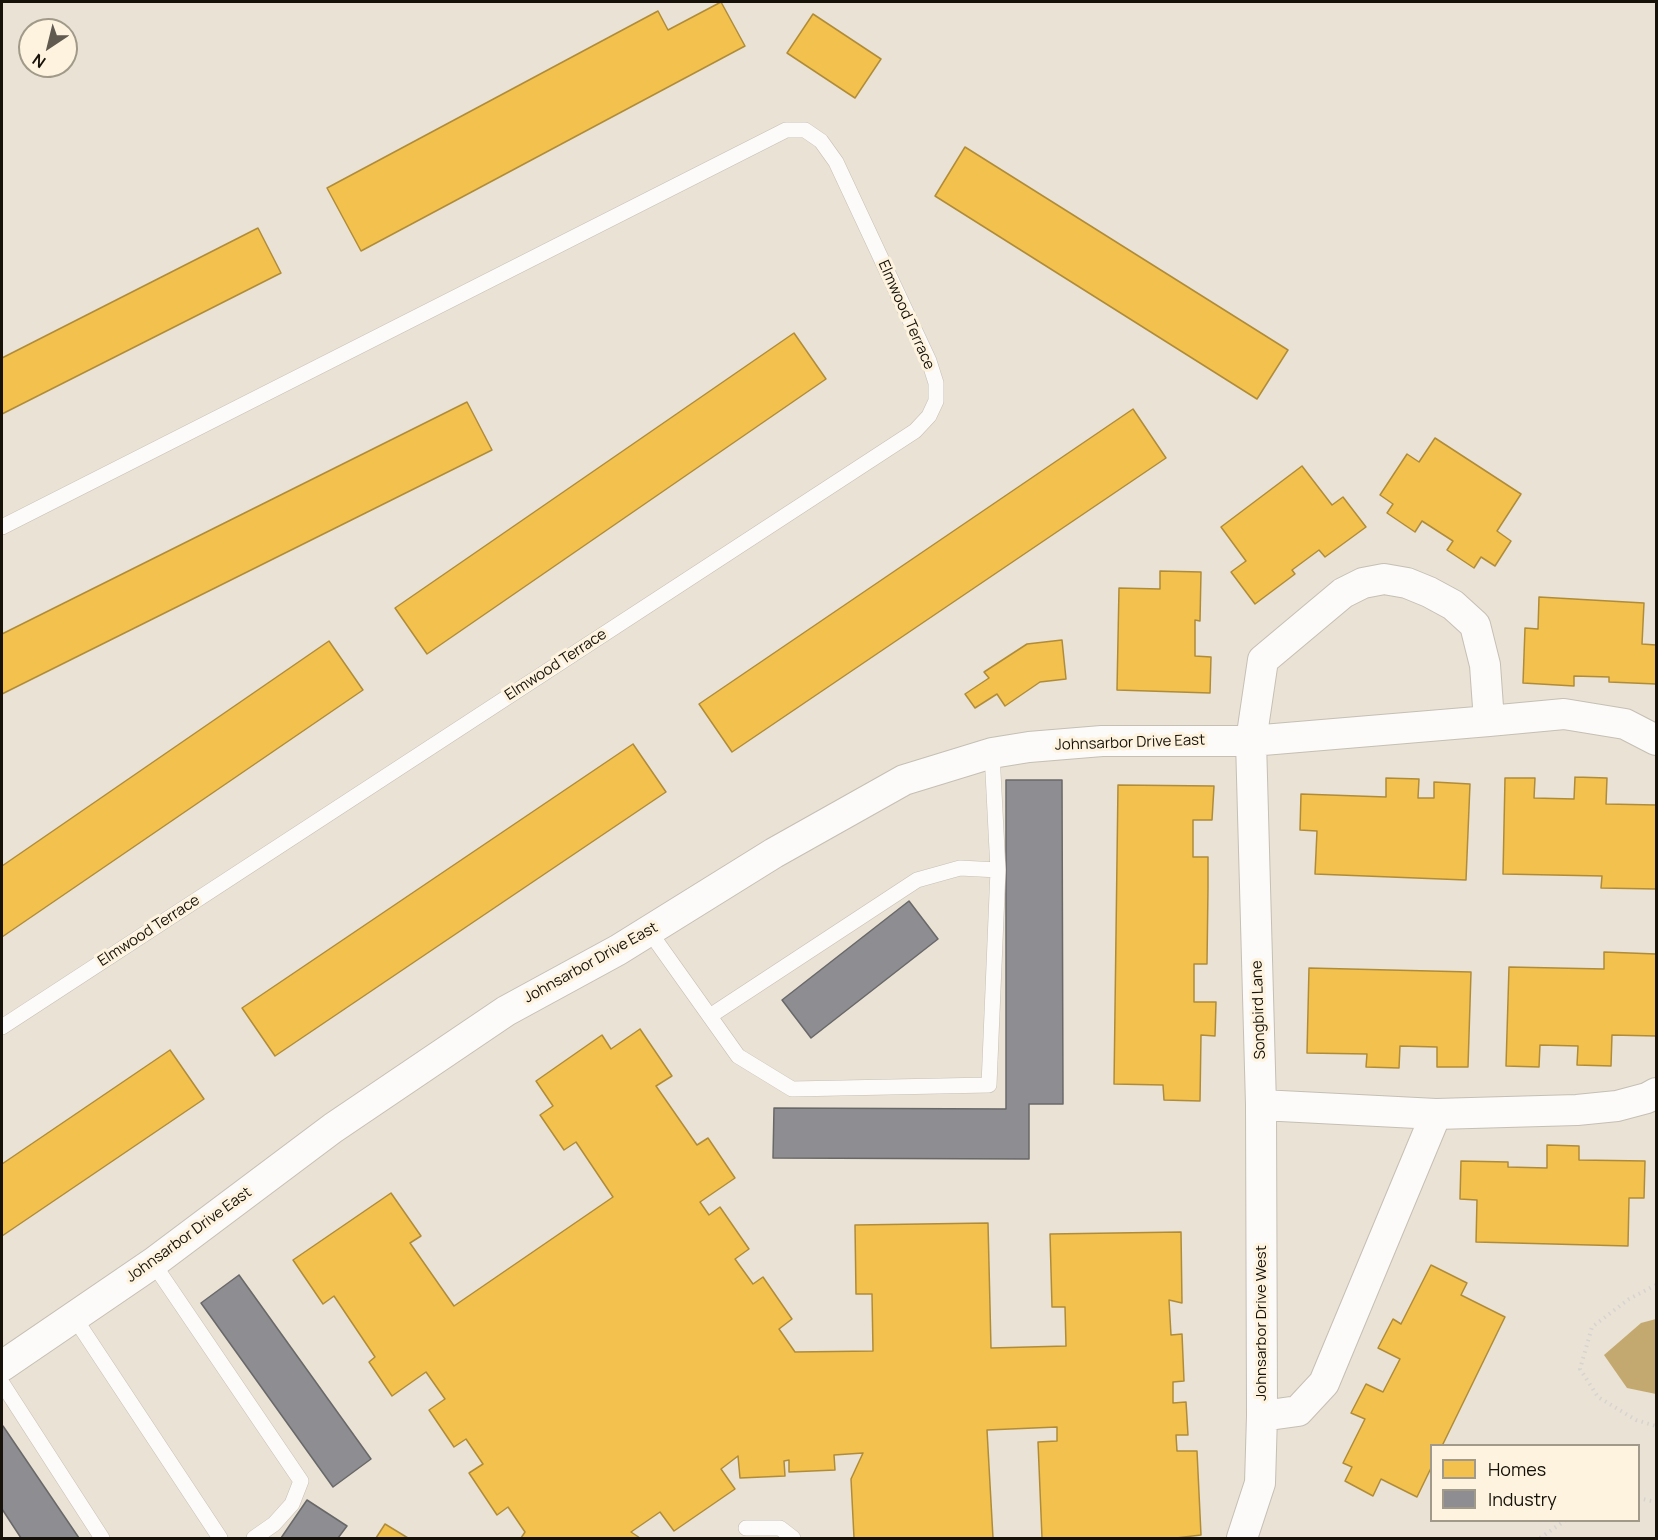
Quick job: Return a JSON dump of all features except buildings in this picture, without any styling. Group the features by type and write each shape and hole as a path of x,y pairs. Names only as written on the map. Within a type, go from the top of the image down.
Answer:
{"street":[{"name":"Songbird Lane","path":"1261,1105 1251,741 1263,660 1343,593 1363,584 1384,579 1407,583 1430,592 1453,605 1475,625 1485,665 1489,721"},
{"path":"1251,741 1564,714 1625,724 1656,740"},
{"name":"Johnsarbor Drive East","path":"2,1366 153,1263 333,1128 506,1011 649,931 774,853 904,780 992,753 1102,741 1251,741"},
{"path":"1261,1105 1436,1114 1587,1109 1617,1106 1647,1098 1656,1093"},
{"name":"Johnsarbor Drive West","path":"1242,1539 1260,1483 1262,1416 1261,1105"},
{"path":"1262,1416 1298,1411 1324,1383 1436,1114"}],"lane":[{"name":"Elmwood Terrace","path":"2,527 786,130 805,130 821,141 837,162 929,362 936,383 936,400 915,431 2,1027"},
{"path":"649,931 738,1056 792,1089 989,1085 998,870 992,753"},
{"path":"710,1016 917,880 960,868 998,870"},
{"path":"153,1263 301,1481 292,1504 274,1524 254,1539"},
{"path":"74,1317 220,1539"},
{"path":"2,1383 102,1539"},
{"path":"746,1528 780,1528 793,1539"}],"path":[{"path":"1656,1285 1629,1299 1592,1327 1580,1369 1598,1397 1636,1420 1656,1426"},
{"path":"1640,1498 1656,1502"},
{"path":"1540,1539 1565,1522"}],"shaded area":[{"path":"1656,1319 1656,1394 1627,1388 1604,1355 1641,1323"}]}
